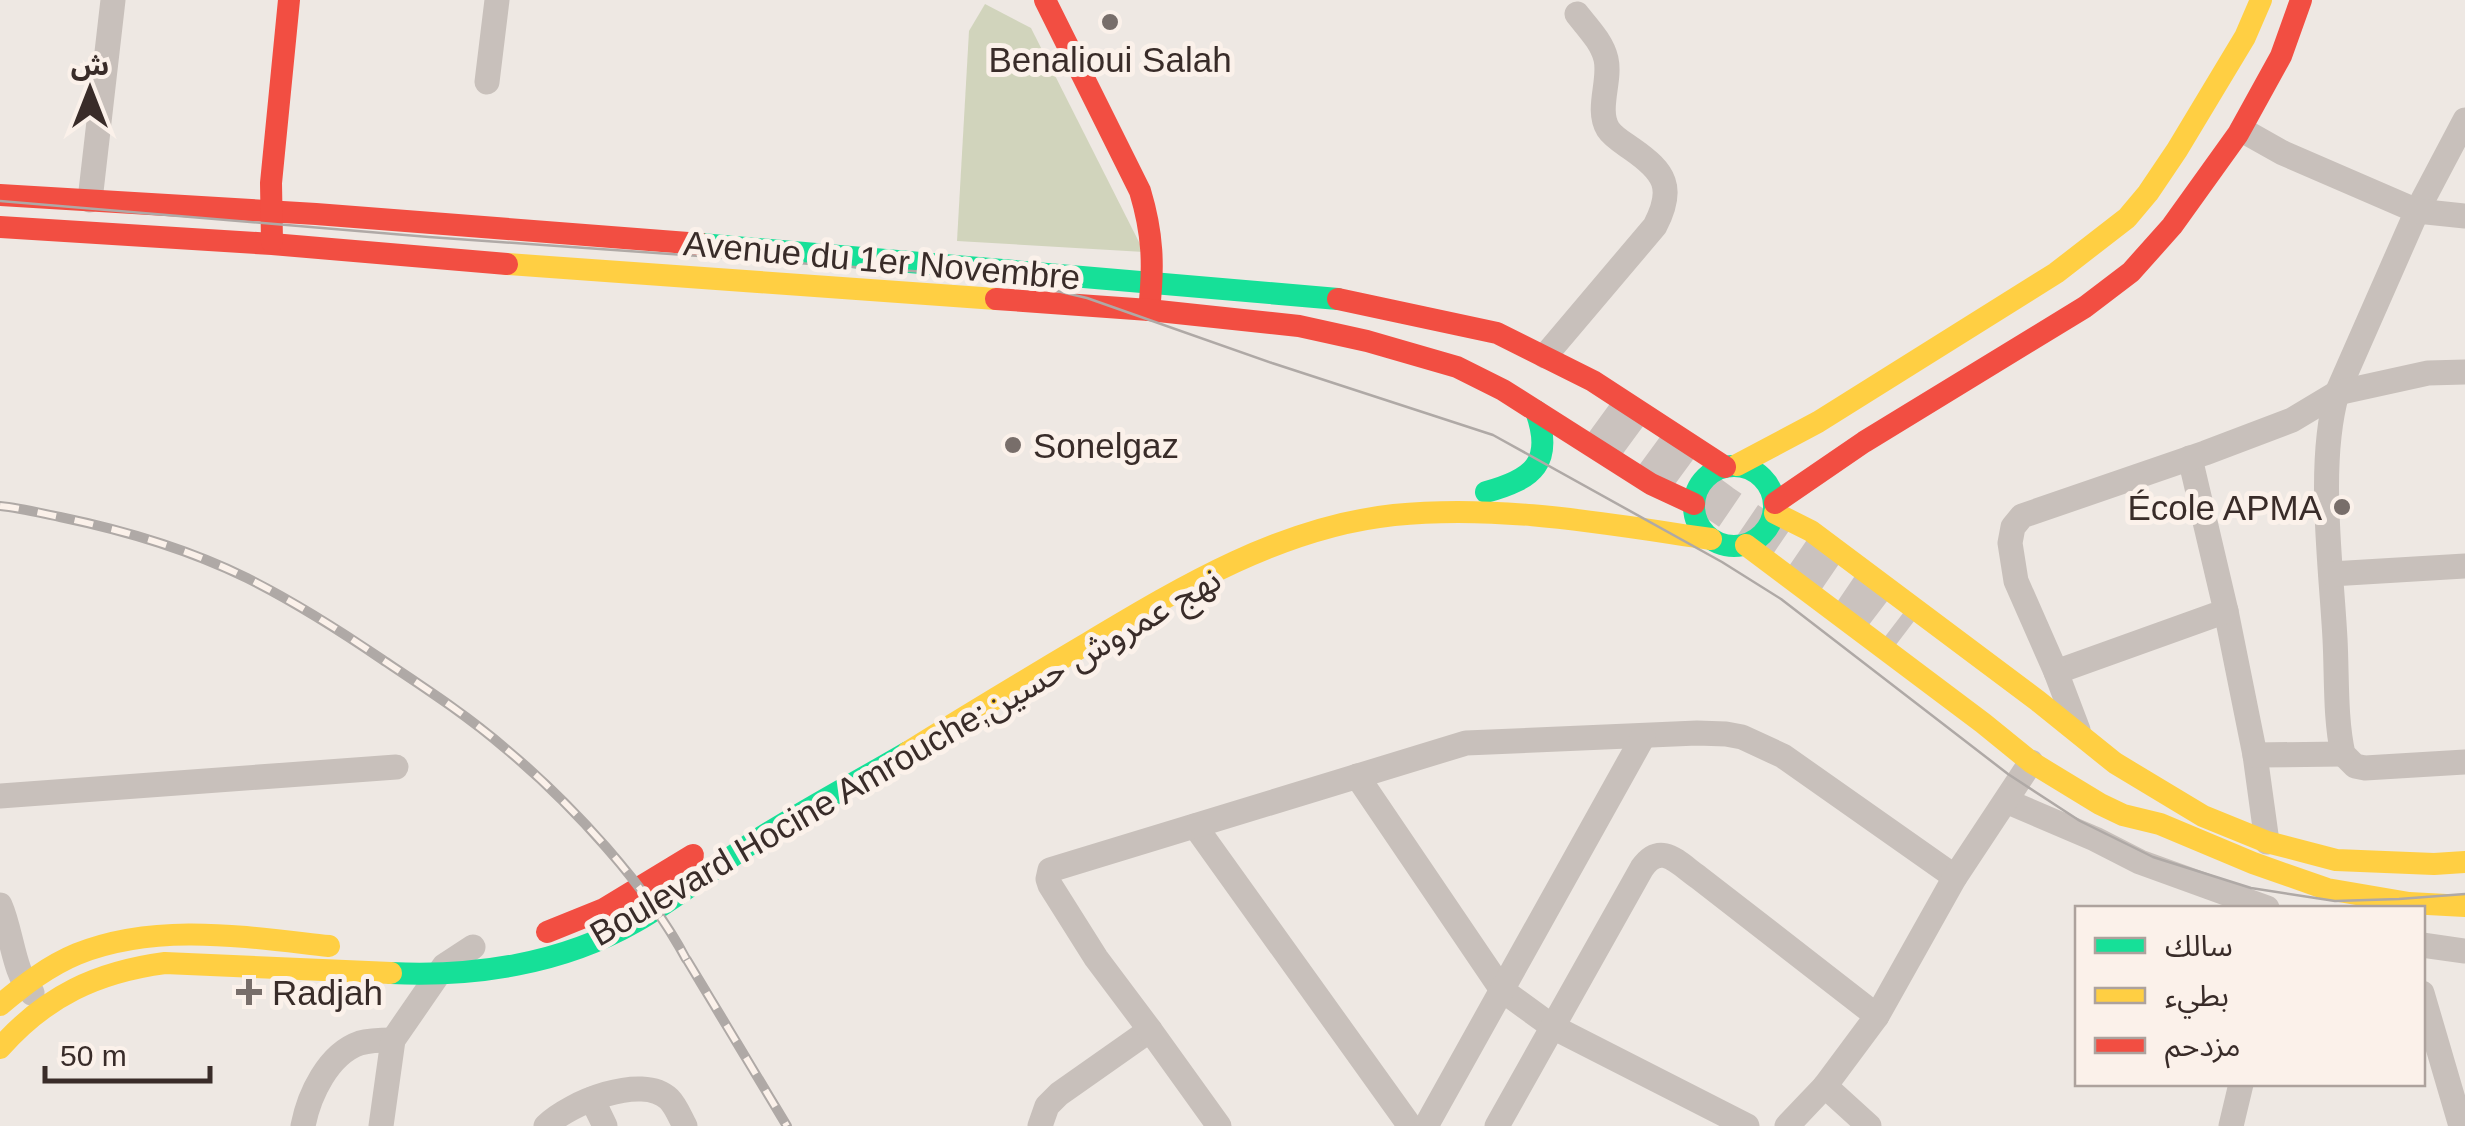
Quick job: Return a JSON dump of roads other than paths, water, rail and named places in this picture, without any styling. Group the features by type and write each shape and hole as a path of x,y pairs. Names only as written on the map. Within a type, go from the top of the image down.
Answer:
{"main road":[{"path":"272,244 271,183 290,0"},
{"path":"1045,0 1142,192 1154,246 1149,310"},
{"path":"2261,0 2245,37 2177,150 2127,218 2056,273 1818,422 1706,476 1696,494 1694,511 1701,530 1722,545 1746,545 1765,533 1775,508 1808,478 2120,282 2160,241 2242,130 2274,73 2301,0"},
{"name":"Avenue du 1er Novembre","path":"0,195 272,210 1346,300 1497,334 1594,381 1731,466"},
{"name":"Avenue du 1er Novembre","path":"0,226 1149,310 1299,326 1456,367 1504,390 1546,397 1651,484 1694,511"},
{"path":"1406,312 1525,366 1546,397 1544,444 1538,460 1517,482 1486,492"},
{"path":"1731,466 1759,474 1773,492 1775,508"},
{"path":"1288,517 1328,505 1404,494 1486,492 1694,511"},
{"path":"1775,508 1811,530 2115,764 2203,816 2266,842 2336,860 2465,862"},
{"name":"Boulevard Hocine Amrouche;نهج عمروش حسين","path":"0,1048 44,1007 89,979 129,967 165,963 432,963 475,972 580,947 643,917 753,843 1176,591 1265,548 1349,522 1457,512 1580,520 1710,539"},
{"path":"1746,545 2031,762 2112,810 2160,824"},
{"name":"Boulevard Hocine Amrouche;نهج عمروش حسين","path":"1094,614 1170,570"},
{"path":"2169,798 2141,792 2115,780 1916,642 1943,673 2093,785 2160,824 2327,889 2410,904 2465,906"},
{"name":"Boulevard Hocine Amrouche;نهج عمروش حسين","path":"521,939 550,932 604,908 838,766"},
{"path":"0,1006 23,983 50,965 80,951 131,938 196,933 371,950"}],"street":[{"path":"90,200 113,0"},
{"path":"488,82 497,0"},
{"path":"1546,356 1654,226 1664,209 1666,194 1662,177 1652,163 1608,130 1604,116 1607,61 1600,43 1576,14"},
{"path":"2465,120 2418,211 2337,393 2327,448 2343,754 2355,766 2365,768 2465,762"},
{"path":"2242,130 2418,211 2465,216"},
{"path":"2081,736 2016,581 2010,543 2013,527 2022,516 2292,420 2337,393 2428,372 2465,372"},
{"path":"2190,458 2255,755 2266,842"},
{"path":"2332,574 2465,566"},
{"path":"2056,672 2226,611"},
{"path":"1218,1126 1096,958 1050,885 1050,870 1466,743 1726,734 1783,756 1955,877"},
{"path":"1426,1126 1643,737"},
{"path":"2255,755 2343,754"},
{"path":"1787,1126 1825,1086 1878,1016 1955,877 2031,762"},
{"path":"0,796 396,767"},
{"path":"1357,776 1502,990 1553,1027 1747,1126"},
{"path":"2006,801 2140,862 2261,906"},
{"path":"1195,826 1410,1126"},
{"path":"1497,1126 1648,858 1661,854 1698,877 1878,1016"},
{"path":"0,905 23,983 44,1007"},
{"path":"2425,945 2465,950"},
{"path":"381,1126 392,1040 432,963 451,960 484,946"},
{"path":"2425,1003 2461,1126"},
{"path":"1040,1126 1047,1106 1059,1094 1150,1030"},
{"path":"303,1126 315,1088 345,1052 360,1043 392,1040"},
{"path":"1825,1086 1868,1126"},
{"path":"2231,1126 2241,1086"},
{"path":"546,1126 572,1106 636,1089 659,1092 669,1099 685,1126"},
{"path":"592,1099 605,1126"}],"tunnel":[{"path":"1601,416 1905,633"}],"tram line":[{"path":"0,201 429,237 997,277 1087,298 1493,435 1781,599 2008,774 2080,821 2153,857 2251,888 2335,901 2465,894"}],"railway":[{"path":"0,506 108,528 202,558 265,587 350,638 477,725 557,795 630,875 686,959"},
{"path":"687,960 787,1126"}],"place":[{"name":"Benalioui Salah","path":"1110,22"},
{"name":"Sonelgaz","path":"1013,445"},
{"name":"École APMA","path":"2342,507"},
{"name":"Radjah","path":"249,992"}]}
